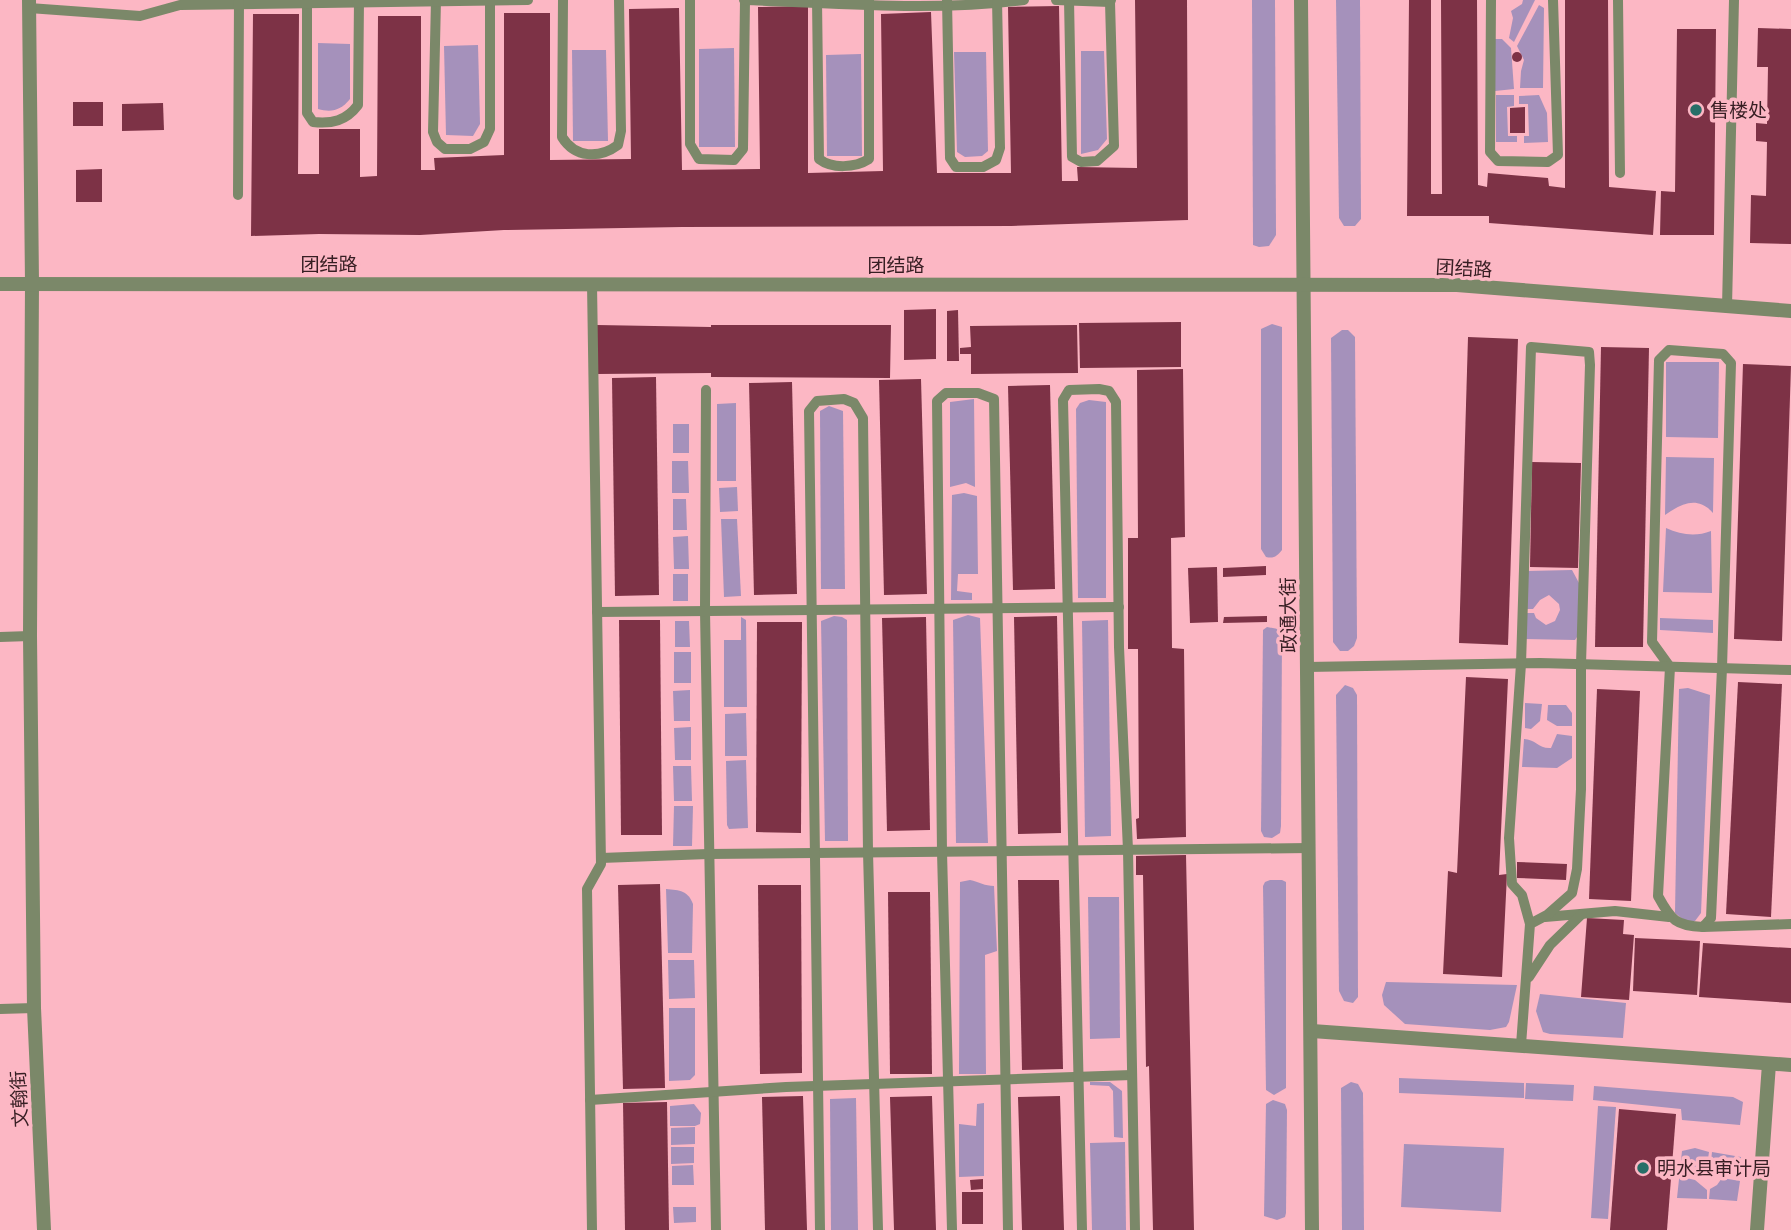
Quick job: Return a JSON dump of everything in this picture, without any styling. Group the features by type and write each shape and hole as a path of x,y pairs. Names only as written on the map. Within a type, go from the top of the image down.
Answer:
{"street":[{"name":"政通大街","path":"1301,0 1312,1230"},
{"name":"文翰街","path":"29,4 32,283 30,636 34,1008 44,1230"},
{"name":"团结路","path":"0,284 1457,285 1791,311"},
{"path":"1312,1031 1791,1065"},
{"path":"1757,1230 1769,1064"}],"lane":[{"path":"436,0 433,132 437,142 445,149 470,149 484,142 490,129 490,0"},
{"path":"29,4 140,16 178,3 528,0"},
{"path":"563,0 562,137 568,147 579,154 608,152 618,145 621,131 619,0"},
{"path":"690,0 690,144 699,159 734,160 743,149 745,0 1024,0"},
{"path":"1056,0 1069,0 1111,1 1114,146 1097,162 1081,162 1072,157 1069,0"},
{"path":"1491,0 1490,152 1498,161 1548,162 1558,155 1553,0"},
{"path":"1618,0 1620,173"},
{"path":"1727,307 1734,0"},
{"path":"238,195 239,1"},
{"path":"307,1 307,113 313,122 327,123 350,116 358,105 359,1"},
{"path":"817,1 819,159 827,165 859,165 869,159 869,2"},
{"path":"947,2 950,158 956,167 983,167 996,160 1000,148 997,2"},
{"path":"592,284 601,858 601,864 587,889 592,1230"},
{"path":"1521,1045 1530,924 1522,895 1511,884 1509,838 1521,664 1531,347 1590,352 1577,869 1572,893 1530,924"},
{"path":"1669,917 1658,896 1670,667 1652,642 1659,359 1669,349 1723,354 1731,363 1712,918 1703,927"},
{"path":"1082,1230 1063,400 1069,390 1099,389 1109,391 1116,402 1135,1230"},
{"path":"706,390 705,611 716,1230"},
{"path":"952,1230 942,852 937,401 946,393 978,393 994,398 1008,1230"},
{"path":"820,1230 809,411 817,401 844,399 855,402 863,418 868,852 878,1230"},
{"path":"597,612 1119,607"},
{"path":"0,637 30,636"},
{"path":"1307,667 1581,664 1791,670"},
{"path":"601,858 708,854 1310,848"},
{"path":"1542,917 1615,911 1669,917 1685,926 1791,924"},
{"path":"1526,983 1550,945 1582,914"},
{"path":"0,1009 34,1008"},
{"path":"590,1100 820,1086 1132,1076"}],"shaded area":[{"path":"1252,0 1275,0 1276,235 1269,246 1259,247 1253,245"},
{"path":"1336,0 1360,0 1361,219 1355,226 1344,226 1339,218"},
{"path":"1523,0 1535,0 1514,42 1509,38 1513,18 1511,11 1522,4"},
{"path":"1539,5 1544,8 1543,88 1520,88 1524,60 1517,46"},
{"path":"1495,39 1502,39 1511,48 1514,89 1495,91"},
{"path":"318,43 350,44 350,99 336,110 318,109"},
{"path":"478,45 480,124 473,136 446,135 444,46"},
{"path":"734,48 735,147 699,147 699,49"},
{"path":"572,50 606,50 608,141 573,141"},
{"path":"1081,51 1104,51 1107,139 1098,150 1081,154"},
{"path":"954,52 986,52 988,151 982,156 965,157 957,152"},
{"path":"861,54 862,156 827,156 826,55"},
{"path":"1496,95 1514,95 1514,106 1507,107 1508,136 1517,136 1517,142 1496,142"},
{"path":"1539,95 1547,113 1548,142 1524,143 1524,136 1529,136 1528,104 1519,104 1519,96"},
{"path":"1272,324 1282,327 1282,550 1271,558 1266,557 1261,549 1261,329"},
{"path":"1342,330 1348,330 1355,337 1357,638 1348,651 1340,651 1333,642 1331,338"},
{"path":"1666,362 1719,362 1718,438 1666,437"},
{"path":"974,399 975,487 966,483 950,487 950,402"},
{"path":"1089,400 1106,402 1106,598 1078,598 1076,409 1080,403"},
{"path":"736,403 736,481 717,481 717,404"},
{"path":"829,406 843,411 845,589 821,589 820,411"},
{"path":"673,424 689,424 689,453 673,453"},
{"path":"1666,457 1714,458 1713,513 1702,504 1690,503 1665,515"},
{"path":"672,461 688,461 689,493 672,493"},
{"path":"737,487 738,511 720,512 719,488"},
{"path":"964,493 977,496 978,574 958,574 957,591 972,593 972,600 951,600 952,495"},
{"path":"673,499 686,499 687,530 673,530"},
{"path":"721,519 737,519 741,596 724,597"},
{"path":"1666,528 1688,534 1711,531 1712,593 1663,592"},
{"path":"688,536 689,569 674,569 673,537"},
{"path":"1572,570 1579,583 1579,634 1575,640 1525,639 1526,613 1534,613 1536,618 1546,625 1555,621 1560,610 1559,604 1549,595 1540,600 1533,609 1526,609 1527,571"},
{"path":"673,574 688,574 688,601 673,601"},
{"path":"968,615 980,618 988,843 956,843 953,620"},
{"path":"834,616 847,620 848,841 825,841 821,621"},
{"path":"741,617 746,620 747,707 724,707 724,640 741,640"},
{"path":"1660,618 1713,620 1713,633 1660,630"},
{"path":"1108,620 1111,836 1085,837 1082,621"},
{"path":"675,621 689,621 690,647 675,647"},
{"path":"1267,627 1282,632 1281,826 1280,833 1272,838 1264,837 1261,831 1263,630"},
{"path":"674,652 691,652 691,683 674,683"},
{"path":"1345,685 1353,688 1357,695 1358,997 1353,1003 1344,1001 1339,991 1336,695"},
{"path":"1688,688 1710,695 1701,913 1695,921 1685,921 1675,913 1679,689"},
{"path":"690,690 690,721 674,721 673,691"},
{"path":"1525,703 1542,704 1540,721 1531,729 1525,728"},
{"path":"1548,705 1566,705 1572,713 1572,726 1557,726 1547,720"},
{"path":"746,713 747,756 725,756 725,714"},
{"path":"691,727 691,760 675,760 674,728"},
{"path":"1557,734 1572,736 1572,758 1557,768 1522,767 1524,739 1551,748"},
{"path":"746,760 748,828 729,829 726,761"},
{"path":"673,766 691,766 692,801 674,801"},
{"path":"674,806 693,806 692,846 673,846"},
{"path":"970,880 994,886 997,951 985,955 986,1074 959,1074 960,882"},
{"path":"1270,880 1286,882 1286,1088 1274,1095 1266,1090 1263,886"},
{"path":"666,889 683,892 693,904 692,953 668,953"},
{"path":"1088,897 1119,897 1120,1038 1090,1039"},
{"path":"668,960 694,960 695,998 669,999"},
{"path":"1386,982 1517,985 1506,1027 1490,1030 1405,1024 1384,1005 1382,995"},
{"path":"1540,994 1626,1003 1623,1038 1543,1032 1536,1011"},
{"path":"669,1008 695,1008 695,1075 690,1080 669,1081"},
{"path":"1399,1078 1524,1083 1524,1098 1399,1093"},
{"path":"1090,1082 1110,1082 1122,1091 1123,1138 1114,1137 1113,1091 1109,1086 1090,1085"},
{"path":"1351,1082 1358,1084 1363,1093 1364,1230 1342,1230 1341,1088"},
{"path":"1526,1083 1574,1085 1573,1101 1525,1099"},
{"path":"1594,1086 1733,1097 1743,1102 1740,1125 1682,1120 1681,1109 1593,1100"},
{"path":"856,1098 858,1230 831,1230 830,1099"},
{"path":"1273,1100 1285,1104 1287,1110 1286,1213 1285,1217 1277,1220 1264,1216 1266,1104"},
{"path":"984,1103 984,1176 959,1177 959,1124 976,1126 977,1104"},
{"path":"694,1104 701,1113 700,1124 670,1126 670,1106"},
{"path":"1598,1106 1616,1107 1608,1219 1591,1218"},
{"path":"695,1127 695,1144 671,1145 671,1128"},
{"path":"1125,1142 1126,1230 1092,1230 1090,1143"},
{"path":"1404,1144 1504,1148 1501,1212 1401,1207"},
{"path":"671,1147 694,1147 694,1163 671,1164"},
{"path":"1695,1148 1709,1152 1707,1166 1698,1169 1694,1175 1687,1174 1686,1178 1695,1180 1707,1190 1707,1199 1677,1198 1682,1151"},
{"path":"1712,1152 1741,1157 1739,1173 1720,1173 1711,1161"},
{"path":"693,1165 694,1185 672,1185 672,1166"},
{"path":"1722,1178 1740,1181 1737,1201 1709,1199 1710,1189"},
{"path":"673,1207 696,1207 696,1222 674,1223"}],"building":[{"path":"1135,0 1187,0 1188,220 1011,226 682,227 504,230 420,235 251,236 253,14 299,14 298,174 319,174 319,129 360,129 360,177 377,176 378,16 421,16 421,170 435,170 434,158 504,155 504,13 550,13 550,160 631,159 629,9 679,8 682,170 760,169 758,7 808,6 808,173 883,171 881,14 931,12 937,173 1011,173 1008,7 1059,6 1062,181 1078,181 1077,167 1137,168"},
{"path":"1409,0 1431,0 1431,194 1442,194 1441,0 1477,0 1478,185 1487,187 1488,173 1548,178 1549,186 1565,188 1565,0 1608,0 1609,187 1656,191 1653,235 1489,223 1489,216 1407,216"},
{"path":"1758,28 1791,29 1791,244 1750,243 1751,195 1766,196 1767,142 1756,141 1756,123 1767,124 1768,67 1757,67"},
{"name":"售楼处","path":"1677,29 1716,29 1714,235 1660,235 1661,191 1675,192"},
{"path":"1517,52 1521,53 1521,61 1517,62 1513,61 1512,57 1513,53"},
{"path":"73,102 103,102 103,126 73,126"},
{"path":"163,103 164,130 122,131 122,104"},
{"path":"1525,107 1525,133 1510,133 1510,108"},
{"path":"102,169 102,202 76,202 76,170"},
{"path":"936,309 936,359 904,360 904,310"},
{"path":"958,310 959,361 947,361 947,311"},
{"path":"1181,322 1181,367 1080,368 1079,323"},
{"path":"597,325 891,325 890,378 711,377 711,373 597,374"},
{"path":"1077,325 1078,373 971,374 971,354 960,354 960,348 971,347 970,326"},
{"path":"1468,337 1518,339 1508,645 1459,643"},
{"path":"1601,347 1649,348 1643,647 1595,647"},
{"path":"1743,364 1791,366 1782,641 1734,639"},
{"path":"1183,369 1185,537 1171,538 1172,648 1184,649 1186,837 1137,839 1138,649 1128,649 1128,538 1138,538 1137,370"},
{"path":"656,377 659,595 615,596 612,378"},
{"path":"921,379 927,594 884,595 879,380"},
{"path":"792,382 797,594 754,595 749,383"},
{"path":"1050,385 1055,589 1013,590 1008,386"},
{"path":"1532,462 1581,463 1578,568 1530,567"},
{"path":"1266,566 1266,575 1223,577 1223,568"},
{"path":"1217,567 1218,622 1190,623 1188,568"},
{"path":"1057,616 1061,833 1018,834 1014,617"},
{"path":"1267,616 1267,622 1223,623 1224,617"},
{"path":"926,617 930,830 887,831 882,618"},
{"path":"619,620 660,620 662,835 621,835"},
{"path":"757,622 802,622 801,833 756,832"},
{"path":"1466,677 1508,679 1499,875 1507,874 1502,977 1443,974 1448,871 1457,873"},
{"path":"1738,682 1782,684 1771,917 1726,914"},
{"path":"1597,689 1640,691 1631,901 1589,899"},
{"path":"1186,855 1194,1230 1153,1230 1149,1066 1146,1067 1143,875 1136,875 1136,856"},
{"path":"1517,862 1567,864 1566,880 1517,878"},
{"path":"1018,880 1059,880 1063,1069 1022,1070"},
{"path":"660,884 665,1088 623,1089 618,885"},
{"path":"758,885 801,885 802,1073 760,1074"},
{"path":"888,892 930,892 932,1074 890,1074"},
{"path":"1587,918 1624,920 1623,934 1634,935 1629,1000 1581,997"},
{"path":"1635,938 1700,941 1697,995 1633,991"},
{"path":"1703,943 1791,948 1791,1003 1699,997"},
{"path":"803,1096 807,1230 765,1230 762,1097"},
{"path":"932,1096 936,1230 894,1230 890,1097"},
{"path":"1060,1096 1064,1230 1022,1230 1018,1097"},
{"path":"667,1102 669,1230 625,1230 623,1103"},
{"name":"明水县审计局","path":"1619,1109 1676,1114 1667,1230 1610,1230"},
{"path":"983,1179 983,1189 971,1190 970,1180"},
{"path":"962,1192 983,1192 983,1224 962,1224"}],"place":[{"name":"售楼处","path":"1696,110"},
{"name":"明水县审计局","path":"1643,1168"}]}
